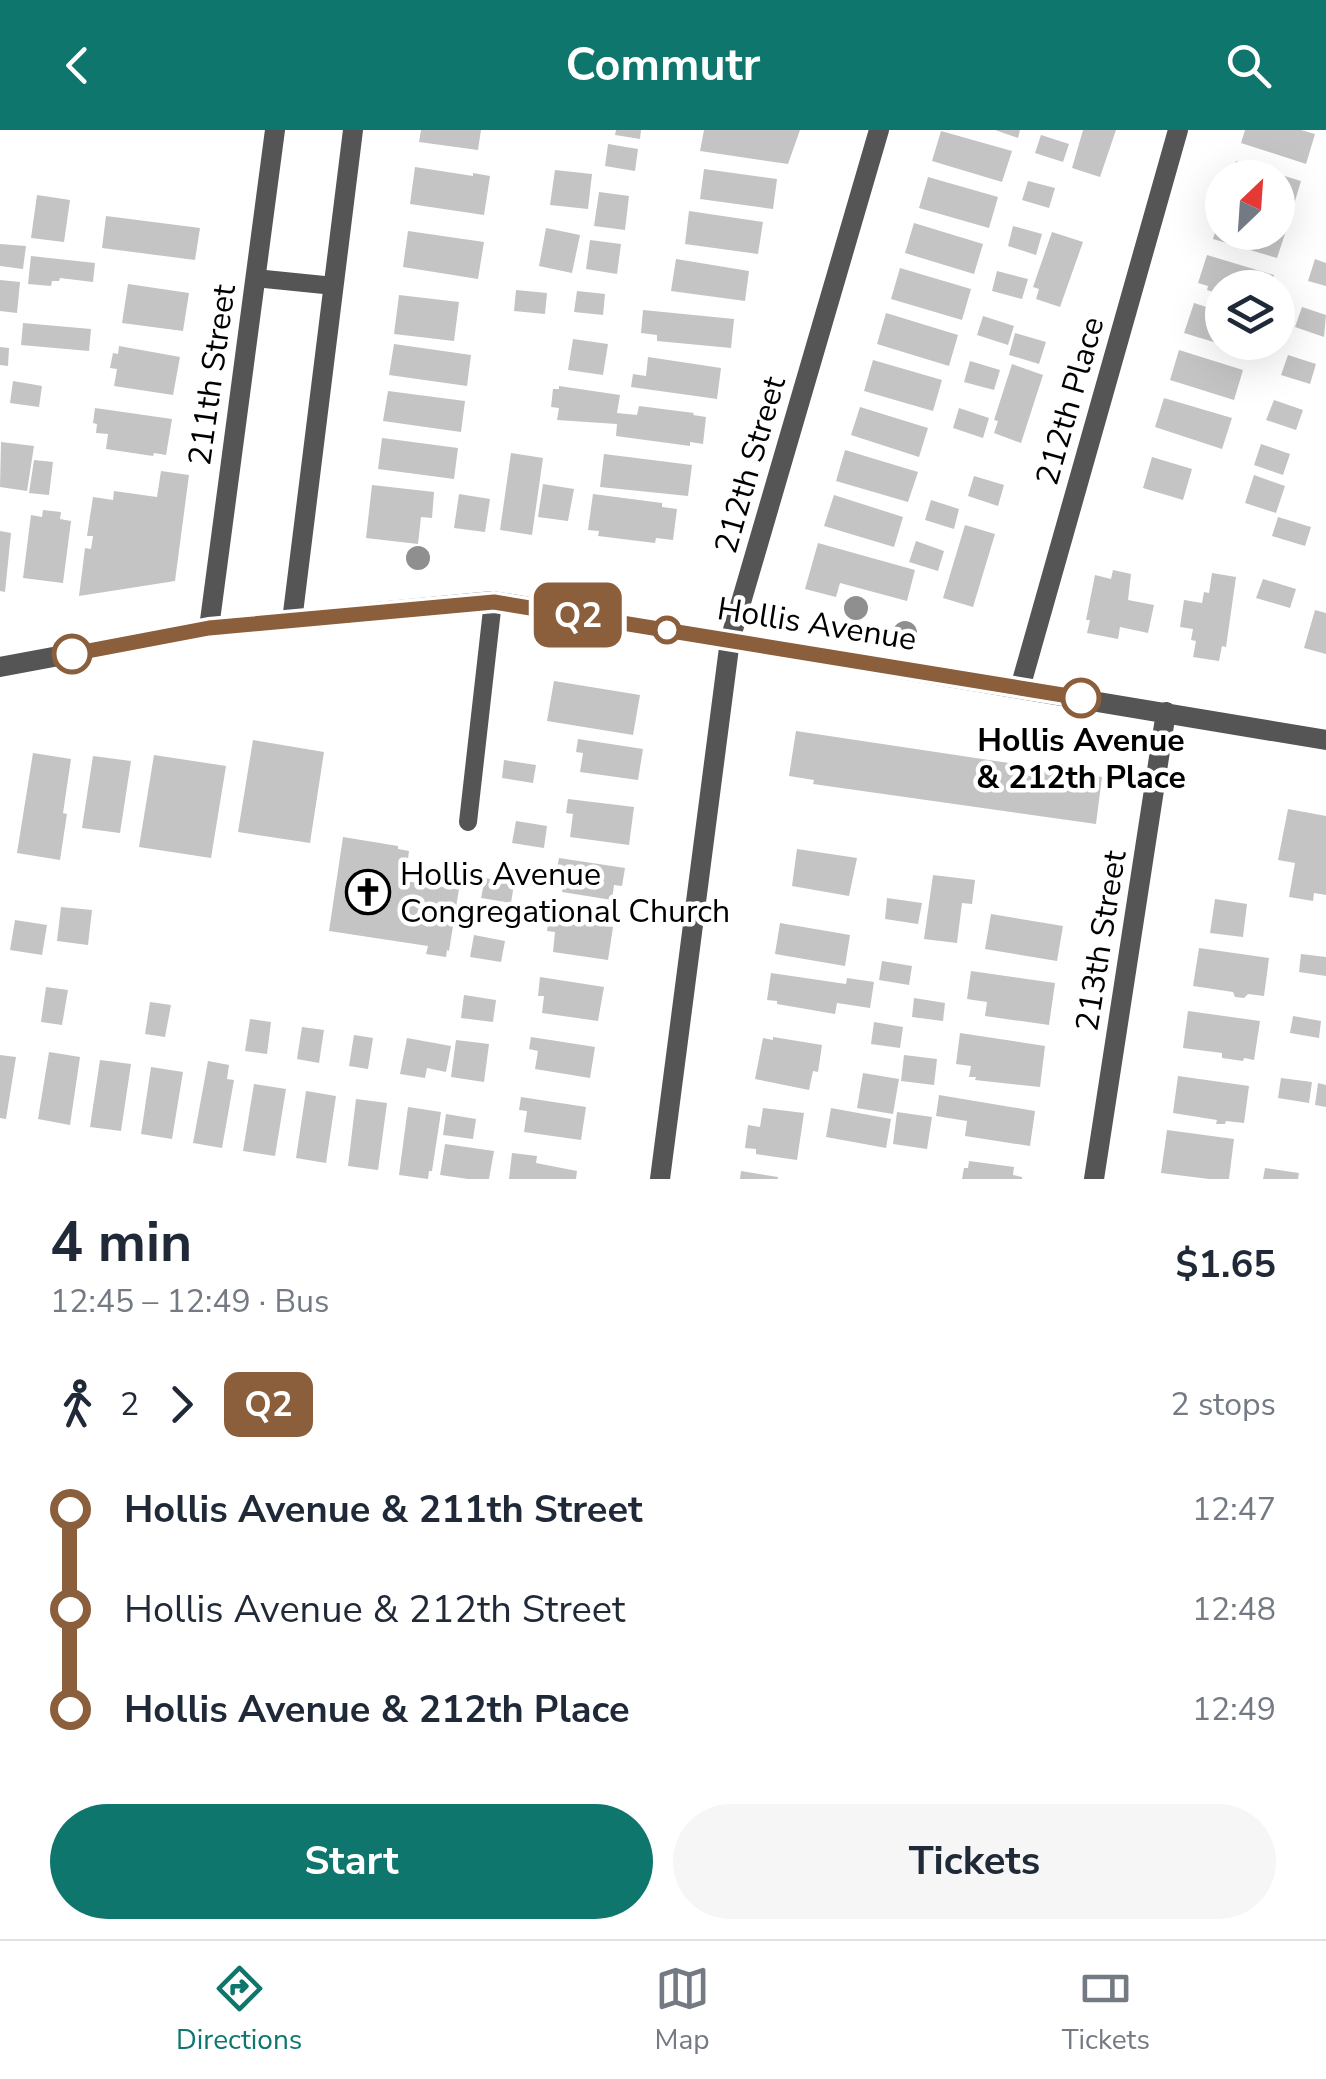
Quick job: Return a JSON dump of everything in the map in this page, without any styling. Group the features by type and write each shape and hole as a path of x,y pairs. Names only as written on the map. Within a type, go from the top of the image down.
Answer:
{"street":[{"path":"292,621 354,130"},
{"name":"212th Street","path":"660,1179 730,640 878,130"},
{"name":"212th Place","path":"1020,688 1178,130"},
{"name":"211th Street","path":"209,628 255,278 270,131"},
{"name":"Hollis Avenue","path":"0,667 209,628 494,602 1326,740"},
{"name":"213th Street","path":"1094,1179 1166,712"}],"lane":[{"path":"255,278 334,286"},
{"path":"468,822 494,602"}],"building":[{"path":"421,130 481,130 478,150 419,142"},
{"path":"616,130 641,130 640,139 615,135"},
{"path":"704,130 800,130 788,164 700,151"},
{"path":"995,130 1020,130 1018,138"},
{"path":"1083,130 1116,130 1100,177 1072,168"},
{"path":"1245,130 1301,130 1315,134 1306,164 1241,143"},
{"path":"941,131 1012,151 1002,182 932,161"},
{"path":"1041,135 1069,144 1063,162 1035,153"},
{"path":"608,144 638,149 635,171 605,166"},
{"path":"415,167 490,176 484,215 410,204"},
{"path":"704,169 777,179 773,209 700,199"},
{"path":"555,170 592,174 588,209 550,205"},
{"path":"928,177 998,197 989,228 919,208"},
{"path":"1295,179 1301,181 1295,201"},
{"path":"1028,181 1055,188 1049,208 1022,200"},
{"path":"599,192 629,196 625,230 594,226"},
{"path":"37,195 70,200 64,242 31,238"},
{"path":"689,211 763,222 758,254 685,244"},
{"path":"106,216 200,228 195,260 102,248"},
{"path":"914,223 983,244 974,274 905,253"},
{"path":"1013,226 1042,234 1036,255 1008,246"},
{"path":"546,228 580,235 572,273 539,266"},
{"path":"408,231 484,242 478,279 403,267"},
{"path":"1052,232 1083,242 1060,307 1036,299 1039,289 1033,287"},
{"path":"590,240 621,244 617,274 586,269"},
{"path":"0,244 26,246 23,269 0,266"},
{"path":"1250,250 1280,250 1277,258"},
{"path":"1207,255 1257,270 1205,270 1205,285 1198,283"},
{"path":"31,256 95,263 93,282 60,278 52,281 51,286 28,284"},
{"path":"676,259 749,271 745,301 671,291"},
{"path":"1315,259 1326,263 1326,286 1308,281"},
{"path":"900,268 971,289 962,320 891,299"},
{"path":"997,271 1028,279 1022,299 992,291"},
{"path":"0,280 20,282 17,313 0,311"},
{"path":"128,284 189,293 183,331 122,323"},
{"path":"516,290 547,293 545,314 514,311"},
{"path":"577,291 605,294 603,315 574,312"},
{"path":"399,295 459,302 454,341 394,334"},
{"path":"1194,303 1205,307 1205,339 1184,333"},
{"path":"1302,307 1326,315 1324,337 1295,327"},
{"path":"643,310 734,319 731,348 657,341 657,335 641,333"},
{"path":"886,313 958,335 949,366 877,344"},
{"path":"983,316 1014,326 1008,345 977,335"},
{"path":"23,323 91,329 89,351 21,345"},
{"path":"1015,333 1046,342 1039,364 1009,355"},
{"path":"573,339 608,344 603,375 568,370"},
{"path":"394,344 471,355 467,386 389,375"},
{"path":"119,346 180,357 173,395 114,386 117,369 110,368"},
{"path":"0,347 9,348 8,366 0,365"},
{"path":"1179,350 1243,370 1234,400 1170,380"},
{"path":"648,357 721,368 717,399 631,387 633,374 646,376"},
{"path":"1295,357 1316,364 1310,384 1281,375 1286,360"},
{"path":"873,360 942,380 933,411 864,391"},
{"path":"970,361 1000,370 994,390 964,382"},
{"path":"1012,364 1043,375 1021,443 994,433 998,421 994,420"},
{"path":"13,381 42,386 39,407 10,403"},
{"path":"559,386 620,395 617,413 637,415 639,406 706,417 703,444 690,442 690,446 616,436 617,424 557,420 559,408 551,407 553,389"},
{"path":"388,391 465,401 461,432 383,421"},
{"path":"1164,398 1232,418 1222,449 1155,427"},
{"path":"1274,400 1303,410 1296,430 1266,420"},
{"path":"860,407 928,428 919,457 851,435"},
{"path":"95,408 172,419 166,455 106,449 108,434 96,433 97,424 93,423"},
{"path":"959,408 989,418 983,438 953,428"},
{"path":"382,438 458,448 454,479 378,469"},
{"path":"1,442 34,446 27,491 0,487"},
{"path":"1261,444 1290,454 1283,475 1254,465"},
{"path":"845,450 918,472 908,502 836,481"},
{"path":"511,453 543,458 532,535 500,530"},
{"path":"604,454 692,465 688,496 600,487"},
{"path":"1152,457 1192,469 1183,500 1143,488"},
{"path":"34,460 53,462 49,495 29,493"},
{"path":"161,471 189,475 175,581 79,596 85,548 91,549 93,536 87,536 93,497 113,500 114,491 157,497"},
{"path":"1254,475 1285,486 1276,513 1245,503"},
{"path":"974,476 1004,485 998,506 968,496"},
{"path":"543,484 574,489 568,521 538,517"},
{"path":"372,485 434,492 432,518 421,517 418,544 366,538"},
{"path":"459,494 490,499 485,532 454,528"},
{"path":"593,494 662,503 662,507 677,509 673,540 656,538 655,543 598,536 599,531 588,530"},
{"path":"834,495 903,517 894,547 824,526"},
{"path":"931,500 959,509 954,529 925,520"},
{"path":"43,510 61,512 60,519 71,521 63,583 23,578 31,515 42,517"},
{"path":"1278,517 1311,527 1305,546 1272,536"},
{"path":"965,525 995,534 973,607 943,598"},
{"path":"0,531 11,533 5,592 0,591"},
{"path":"916,541 944,551 938,571 909,562"},
{"path":"818,543 915,570 907,601 840,583 836,597 805,589"},
{"path":"1113,570 1131,574 1128,600 1154,605 1148,633 1120,627 1118,639 1087,633 1095,575 1111,579"},
{"path":"1212,573 1236,577 1226,647 1222,646 1219,661 1193,657 1193,629 1180,627 1184,600 1202,603 1204,592 1209,593"},
{"path":"1263,579 1296,589 1290,608 1256,598"},
{"path":"1315,610 1326,613 1326,654 1304,648"},
{"path":"554,681 640,695 633,735 547,721"},
{"path":"796,731 1102,777 1096,824 813,784 814,780 789,776"},
{"path":"578,739 643,749 638,780 580,772 583,753 576,752"},
{"path":"253,740 324,752 310,843 238,832"},
{"path":"33,753 71,759 60,860 17,853"},
{"path":"154,755 226,766 211,858 139,847"},
{"path":"93,756 131,761 120,833 82,828"},
{"path":"504,760 536,765 533,783 502,778"},
{"path":"568,799 634,807 629,845 570,837 573,814 566,813"},
{"path":"1288,809 1326,816 1326,895 1314,893 1313,901 1289,897 1295,863 1278,860"},
{"path":"516,821 547,826 544,848 512,843"},
{"path":"343,837 409,851 405,881 459,889 446,957 426,954 428,946 329,931"},
{"path":"797,849 857,858 849,896 792,886"},
{"path":"559,858 625,868 622,886 614,885 612,900 562,892 564,875 556,873"},
{"path":"933,875 975,880 972,904 962,903 957,943 924,939"},
{"path":"485,878 514,884 511,903 481,898"},
{"path":"887,898 922,903 918,924 885,919"},
{"path":"1215,899 1247,904 1243,937 1210,933"},
{"path":"61,907 92,910 88,945 57,941"},
{"path":"991,914 1063,926 1057,961 985,949"},
{"path":"549,918 613,927 608,960 553,952 555,932 547,931"},
{"path":"15,920 47,925 42,955 10,950"},
{"path":"780,923 850,935 845,966 775,954"},
{"path":"474,935 505,941 501,962 470,957"},
{"path":"1199,948 1269,958 1264,996 1235,997 1233,992 1193,986"},
{"path":"1301,954 1326,957 1326,976 1299,972"},
{"path":"882,961 912,966 909,985 879,980"},
{"path":"971,971 1055,983 1049,1025 985,1016 987,1002 967,999"},
{"path":"771,973 846,984 847,978 874,982 870,1008 837,1003 835,1014 777,1004 767,1000"},
{"path":"540,977 604,987 598,1021 542,1013 544,996 538,996"},
{"path":"46,987 68,990 62,1025 41,1022"},
{"path":"464,995 496,1000 493,1022 461,1018"},
{"path":"914,998 945,1003 943,1021 912,1017"},
{"path":"150,1002 171,1005 165,1037 145,1034"},
{"path":"1188,1011 1260,1021 1254,1060 1222,1058 1222,1053 1183,1048"},
{"path":"1293,1016 1321,1021 1319,1038 1290,1033"},
{"path":"250,1019 271,1022 267,1054 245,1051"},
{"path":"874,1022 903,1027 900,1048 871,1044"},
{"path":"302,1027 324,1030 319,1063 297,1059"},
{"path":"960,1033 1045,1046 1040,1087 969,1077 971,1066 956,1064"},
{"path":"354,1035 373,1038 368,1069 349,1066"},
{"path":"531,1037 595,1047 590,1078 535,1069 538,1051 529,1049"},
{"path":"407,1038 451,1046 446,1072 427,1068 425,1078 400,1074"},
{"path":"763,1038 822,1045 818,1072 813,1071 809,1090 755,1079"},
{"path":"456,1040 489,1044 484,1082 451,1077"},
{"path":"49,1052 80,1057 70,1125 38,1119"},
{"path":"0,1055 16,1057 6,1119 0,1118"},
{"path":"904,1055 937,1059 934,1085 901,1081"},
{"path":"100,1060 131,1064 121,1131 90,1127"},
{"path":"208,1061 229,1065 227,1079 234,1080 222,1148 193,1143"},
{"path":"151,1067 183,1072 172,1139 141,1134"},
{"path":"863,1073 899,1079 893,1114 857,1108"},
{"path":"1178,1076 1249,1086 1244,1123 1216,1124 1217,1120 1173,1113"},
{"path":"1281,1078 1312,1082 1309,1103 1278,1098"},
{"path":"1318,1083 1326,1085 1326,1107 1315,1105"},
{"path":"254,1084 286,1089 275,1156 243,1151"},
{"path":"306,1091 336,1096 326,1163 296,1158"},
{"path":"939,1095 1035,1111 1030,1146 965,1136 967,1121 936,1116"},
{"path":"521,1097 586,1107 581,1140 524,1132 527,1111 519,1110"},
{"path":"356,1099 387,1103 378,1170 348,1166"},
{"path":"408,1107 441,1112 428,1179 399,1175"},
{"path":"763,1108 804,1113 797,1160 756,1154 756,1149 745,1148 748,1125 760,1127"},
{"path":"831,1108 891,1119 886,1148 826,1137"},
{"path":"897,1112 932,1117 927,1149 893,1144"},
{"path":"446,1114 476,1119 473,1139 443,1135"},
{"path":"1167,1130 1234,1139 1229,1179 1161,1173"},
{"path":"445,1144 494,1151 489,1179 440,1175"},
{"path":"512,1153 537,1156 536,1163 577,1171 576,1179 509,1179"},
{"path":"969,1161 1014,1167 1013,1175 1022,1179 962,1179"},
{"path":"1265,1168 1299,1173 1298,1179 1263,1179"},
{"path":"741,1171 778,1177 778,1179 740,1179"}],"bus line":[{"name":"Q2","path":"72,654 209,628 494,602 1081,698"}],"place":[{"name":"Hollis Avenue & 212th Place","path":"1081,698"},
{"name":"Hollis Avenue Congregational Church","path":"368,892"}]}
